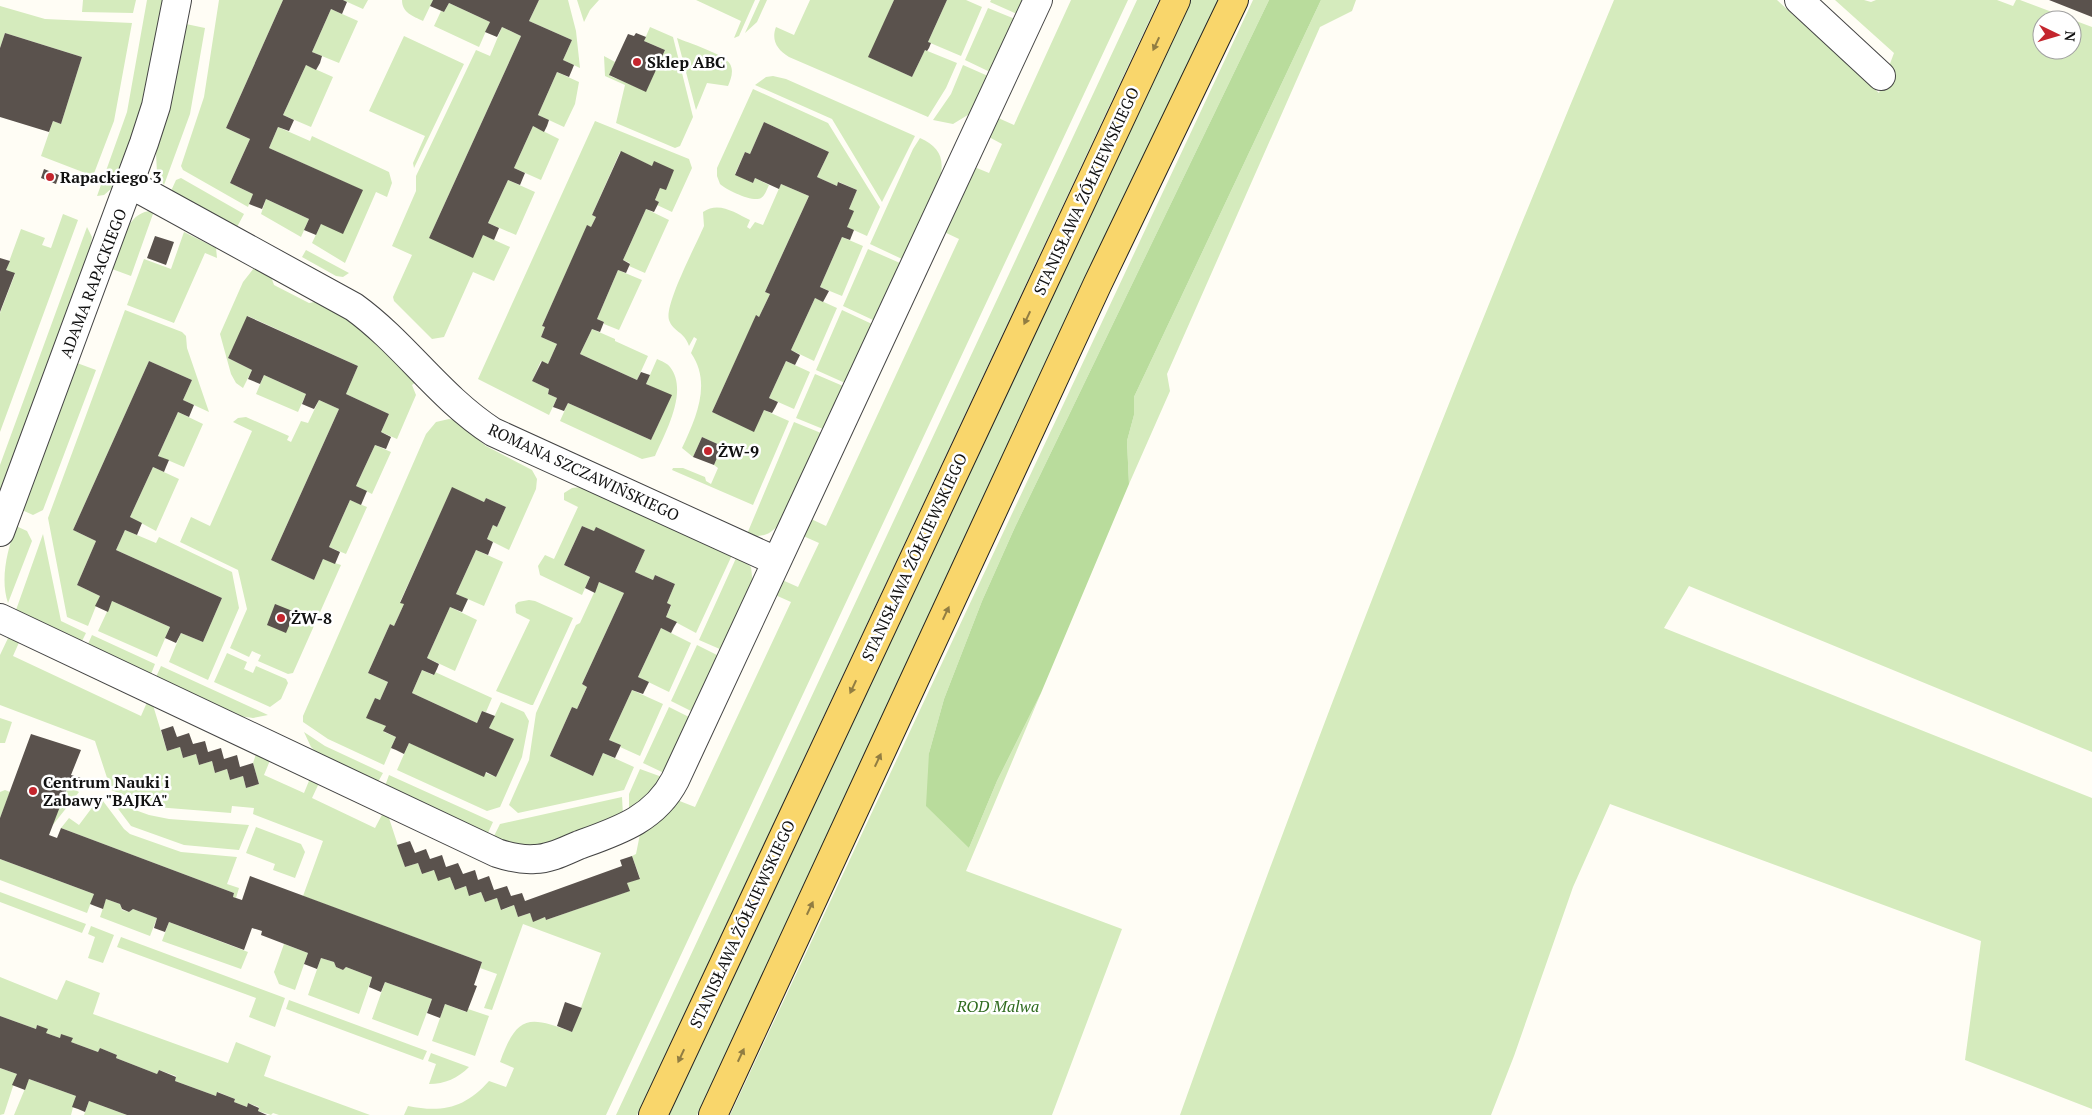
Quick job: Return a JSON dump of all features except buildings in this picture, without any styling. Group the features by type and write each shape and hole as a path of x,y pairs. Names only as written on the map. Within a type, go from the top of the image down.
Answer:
{"main road":[{"name":"STANISŁAWA ŻÓŁKIEWSKIEGO","path":"653,1115 1176,0"},
{"path":"713,1115 1098,283 1234,0"}],"street":[{"name":"ADAMA RAPACKIEGO","path":"0,532 130,184 156,106 176,0"},
{"path":"0,618 275,747 484,849 510,857 533,860 550,856 625,828 649,813 665,797 675,780 1038,0"},
{"path":"1799,0 1881,76"},
{"name":"ROMANA SZCZAWIŃSKIEGO","path":"130,184 354,307 374,322 455,404 493,432 776,561"}],"green space":[{"path":"83,0 136,0 133,13 82,12"},
{"path":"147,0 163,0 139,116 112,188 104,195 97,196 127,112"},
{"path":"219,0 283,0 226,128 250,139 230,183 253,194 248,207 183,170 181,166 204,97"},
{"path":"343,0 368,0 363,9"},
{"path":"402,0 433,0 423,21 406,11"},
{"path":"539,0 568,0 576,31 580,68 563,60 572,40 529,21"},
{"path":"577,0 599,0 590,10 584,22"},
{"path":"696,0 755,0 739,36 734,38 741,21"},
{"path":"760,0 767,0 757,22 745,33"},
{"path":"810,0 894,0 869,57 912,77 925,50 957,63 946,88 928,117 789,57 781,51 776,44 774,36 776,27 794,35"},
{"path":"947,0 966,0 982,7 961,56 928,42"},
{"path":"991,0 1024,0 1017,14 990,2"},
{"path":"1071,0 1128,0 606,1115 404,1115 408,1106 432,1109 462,1103 489,1081 506,1087 514,1068 500,1062 512,1035 519,1027 526,1023 534,1022 557,1026 572,1032 601,953 523,924 492,1010 484,1008 497,974 480,968 482,962 303,896 323,841 253,814 254,808 232,806 231,813 156,807 111,790 95,741 0,705 0,655 9,636 21,638 13,656 141,716 148,700 152,702 167,751 180,747 183,758 196,754 199,765 212,761 215,773 227,769 230,780 243,776 246,788 259,784 253,763 257,751 271,758 264,775 304,793 311,776 320,781 312,798 375,828 384,811 387,812 405,867 418,863 422,874 434,870 450,877 455,890 466,886 470,896 481,892 485,902 497,898 502,910 514,905 518,917 530,913 533,921 545,917 546,920 629,891 627,883 640,878 632,856 636,854 640,834 677,800 695,807 791,602 773,594 780,579 798,587 819,543 801,535 809,518 826,526 959,239 942,231 972,166 989,173 1002,144 987,136 996,117 1014,125"},
{"path":"1137,0 1159,0 637,1115 616,1115"},
{"path":"1191,0 1219,0 1124,198 697,1115 669,1115"},
{"name":"ROD Malwa","path":"1253,0 1269,0 1015,527 982,601 944,699 929,753 969,848 997,781 1041,693 966,871 1122,929 1052,1115 730,1115"},
{"path":"1269,0 1321,0 1134,397 1134,415 1127,441 1129,484 1041,693 997,781 969,848 926,806 929,753 944,699 982,601 1015,527"},
{"path":"1321,0 1356,0 1352,11 1320,27 1167,374 1170,391 1129,484 1127,441 1134,415 1134,397"},
{"path":"1614,0 1777,0 1879,93 1894,53 1835,0 1864,0 1871,2 1876,0 1997,0 2013,6 2016,0 2020,0 2047,10 2032,10 2032,60 2082,60 2082,23 2092,27 2092,752 1689,586 1664,628 2092,798 2092,1109 1965,1060 1981,941 1610,804 1573,887 1514,1056 1491,1115 1180,1115 1336,694 1444,415"},
{"path":"449,3 490,22 479,47 434,26 441,11 444,12"},
{"path":"0,6 45,19 132,23 114,121 93,176 41,156 53,121 61,124 82,57 5,33 0,48"},
{"path":"988,8 1015,19 990,72 965,60"},
{"path":"331,9 358,21 339,63 312,52"},
{"path":"186,24 205,28 190,114 164,185 157,173 156,153 174,86"},
{"path":"502,27 521,36 429,238 483,235 510,247 494,281 473,272 444,337 432,339 394,301 393,297 412,255 392,246 416,191 416,176 476,50 490,56"},
{"path":"650,27 673,37 693,117 680,146 675,148 616,123 625,85 605,76 604,56 615,62 610,76 646,91 665,50 644,41"},
{"path":"404,36 464,64 414,168 413,163 425,136 369,111"},
{"path":"677,38 721,56 730,64 732,69 728,86 707,83 696,110"},
{"path":"306,65 333,77 311,127 283,115"},
{"path":"963,65 988,76 971,113 953,124 933,120 951,94"},
{"path":"557,72 579,82 575,104 564,127 538,115"},
{"path":"773,76 786,79 915,136 882,202 832,119 755,85 766,77"},
{"path":"753,89 828,123 880,207 867,236 847,227 849,209 857,190 839,182 837,186 817,177 829,152 764,122 750,154 745,152 735,174 753,183 755,178 769,185 764,196 752,199 720,184 717,168"},
{"path":"595,121 689,159 692,168 672,212 657,205 659,202 655,200 660,188 652,166 620,152 592,215 596,217 591,227 587,226 542,326 545,327 541,337 557,344 548,364 541,361 532,381 549,389 548,394 557,398 549,415 478,379"},
{"path":"533,126 559,139 541,180 514,168"},
{"path":"278,127 310,141 312,136 389,172 392,183 387,197 376,192 345,263 312,243 321,224 362,190 269,148"},
{"path":"920,138 931,144 938,152 942,167 941,174 902,259 870,244 913,149"},
{"path":"181,178 244,214 237,227 171,191 176,180"},
{"path":"508,180 535,192 516,235 488,223"},
{"path":"781,184 809,196 765,292 770,294 759,317 756,316 712,412 754,431 764,410 789,421 753,505 672,470 673,468 683,468 705,477 706,481 711,484 718,468 714,465 722,446 702,437 693,457 682,448 697,413 700,400 700,376 697,364 691,353 697,339 694,337 689,346 684,337 671,324 669,312 676,288 704,226 703,212 715,208 727,209 750,220 747,227 750,229 755,222 763,225"},
{"path":"266,199 309,219 301,237 261,214"},
{"path":"646,209 669,220 645,273 629,266 630,263 623,260"},
{"path":"154,211 131,276 112,269 121,241 131,223 144,212"},
{"path":"63,214 78,220 0,432 0,313 15,274 6,270 21,229 45,238 42,245 51,248"},
{"path":"87,227 92,237 90,250 0,496 0,465"},
{"path":"184,232 216,248 217,258 205,253 174,323 127,305 144,259 171,269"},
{"path":"842,237 863,246 842,296 820,287"},
{"path":"868,249 900,263 873,320 843,306"},
{"path":"306,250 349,273 343,277 336,276 302,257"},
{"path":"254,268 270,274 274,285 309,303 320,301 367,333 416,382 412,385 416,395 397,439 381,432 389,414 346,394 358,366 248,316 228,358 252,370 243,388 236,383 231,374 220,334 243,282"},
{"path":"618,270 642,280 619,330 597,319"},
{"path":"815,298 837,308 814,361 791,350"},
{"path":"125,310 182,332 186,336 187,348 209,412 183,400 192,380 149,361 73,530 96,541 77,585 100,596 88,626 67,617 48,518"},
{"path":"842,310 872,324 845,383 816,370"},
{"path":"592,329 648,356 637,380 580,354"},
{"path":"657,359 670,367 675,377 677,388 673,412 655,456 642,459 560,421 568,403 651,440 671,396 646,384"},
{"path":"786,361 810,372 794,409 769,398"},
{"path":"77,363 96,370 43,510 33,515 22,510"},
{"path":"815,374 843,386 823,429 796,418"},
{"path":"264,375 306,394 298,412 256,394"},
{"path":"319,400 339,409 271,560 314,580 323,559 341,565 293,673 288,674 258,661 261,655 252,651 249,657 230,648 247,609 238,570 180,542 191,517 210,526 252,431 233,422 238,418 246,417 289,436 287,440 291,442 301,421 308,423"},
{"path":"178,412 203,424 184,467 158,456"},
{"path":"449,419 455,420 486,446 532,470 537,479 536,489 509,550 487,539 493,525 497,527 506,507 486,498 484,502 452,488 400,602 404,604 394,626 390,624 368,673 388,682 380,700 375,698 367,718 386,726 384,732 396,737 384,765 328,739 303,722 303,716 426,434 436,422"},
{"path":"794,422 821,433 778,525 771,532 764,535 747,534"},
{"path":"375,445 391,452 372,494 356,486"},
{"path":"153,467 179,479 156,531 130,517"},
{"path":"581,487 733,553 696,633 666,617 671,606 667,603 675,584 655,575 653,580 635,572 645,550 596,528 594,531 582,526 564,565 590,577 582,595 540,575 538,566 545,555 554,559 578,507 564,500 564,493 572,488"},
{"path":"350,500 367,507 346,554 329,547"},
{"path":"16,526 27,531 32,541 8,603 5,584 6,565"},
{"path":"125,530 156,543 159,537 232,572 239,608 208,680 169,662 181,633 203,642 222,598 116,550"},
{"path":"43,534 61,621 86,633 82,641 16,610"},
{"path":"476,550 503,562 484,606 456,594"},
{"path":"737,556 751,567 753,585 722,650 699,640"},
{"path":"599,582 624,593 582,684 587,687 577,709 572,707 550,756 593,776 603,753 634,767 624,790 518,813 509,805 529,760 536,713 576,625 580,623"},
{"path":"529,600 573,618 533,705 496,691 530,620 516,613 515,605 518,602"},
{"path":"112,601 170,627 157,657 98,631"},
{"path":"450,607 477,620 455,671 427,658"},
{"path":"661,628 691,643 669,692 638,677"},
{"path":"92,635 155,664 151,674 88,644"},
{"path":"697,645 719,656 693,712 671,701"},
{"path":"227,653 247,662 244,669 253,673 256,666 286,679 288,683 281,699 270,707 214,682"},
{"path":"161,666 268,715 253,718 239,716 156,677"},
{"path":"422,670 433,675 435,672 492,698 486,712 482,711 477,723 412,693"},
{"path":"632,690 663,704 640,756 609,740"},
{"path":"501,702 524,712 529,721 522,757 500,807 487,811 397,770 409,743 496,777 513,739 489,728"},
{"path":"669,707 691,718 664,773 643,763"},
{"path":"0,718 12,722 5,743 0,743"},
{"path":"304,732 325,746 383,773 378,782 317,753 311,747"},
{"path":"640,769 662,777 656,791 629,813 629,794"},
{"path":"389,775 493,822 487,835 385,786"},
{"path":"68,786 79,792 52,826"},
{"path":"5,790 10,792 0,818 0,792"},
{"path":"100,797 124,829 130,834 181,852 237,857 227,884 239,888 236,898 233,897 234,893 61,828 69,818 79,825"},
{"path":"622,797 623,815 541,845 524,847 493,838 500,824"},
{"path":"113,802 149,815 169,819 249,825 239,850 184,845 131,826"},
{"path":"256,827 301,844 305,852 295,878 273,870 275,864 246,853"},
{"path":"0,859 94,894 87,913 0,880"},
{"path":"0,892 86,924 82,933 0,902"},
{"path":"106,899 120,904 122,910 129,912 133,909 157,918 150,936 100,917"},
{"path":"169,922 248,952 241,969 162,941"},
{"path":"91,926 114,935 103,963 88,958 95,937 88,934"},
{"path":"121,937 285,998 275,1027 249,1017 256,998 117,947"},
{"path":"284,944 308,953 295,990 279,984 274,972"},
{"path":"321,958 334,962 336,967 343,970 346,967 372,977 359,1014 308,995"},
{"path":"0,977 57,1000 66,980 100,993 93,1014 228,1063 236,1042 271,1056 264,1076 370,1115 279,1115 273,1113 271,1115 258,1111 259,1107 248,1103 247,1107 234,1102 235,1099 218,1092 216,1096 175,1081 176,1076 159,1070 157,1074 116,1058 117,1055 100,1048 98,1052 71,1042 61,1034 60,1038 46,1033 37,1025 36,1029 0,1016"},
{"path":"385,982 432,999 418,1036 372,1019"},
{"path":"289,1000 427,1051 423,1060 286,1009"},
{"path":"445,1004 466,1012 468,1009 489,1016 475,1056 432,1041"},
{"path":"431,1053 469,1067 451,1080 429,1084 436,1064 428,1061"},
{"path":"0,1068 17,1074 4,1114 0,1115"},
{"path":"29,1079 76,1096 71,1115 14,1115"},
{"path":"89,1101 127,1115 84,1115"}],"place":[{"name":"Sklep ABC","path":"637,62"},
{"name":"Rapackiego 3","path":"50,177"},
{"name":"ŻW-9","path":"708,451"},
{"name":"ŻW-8","path":"281,618"},
{"name":"Centrum Nauki i Zabawy \"BAJKA\"","path":"33,791"}]}
